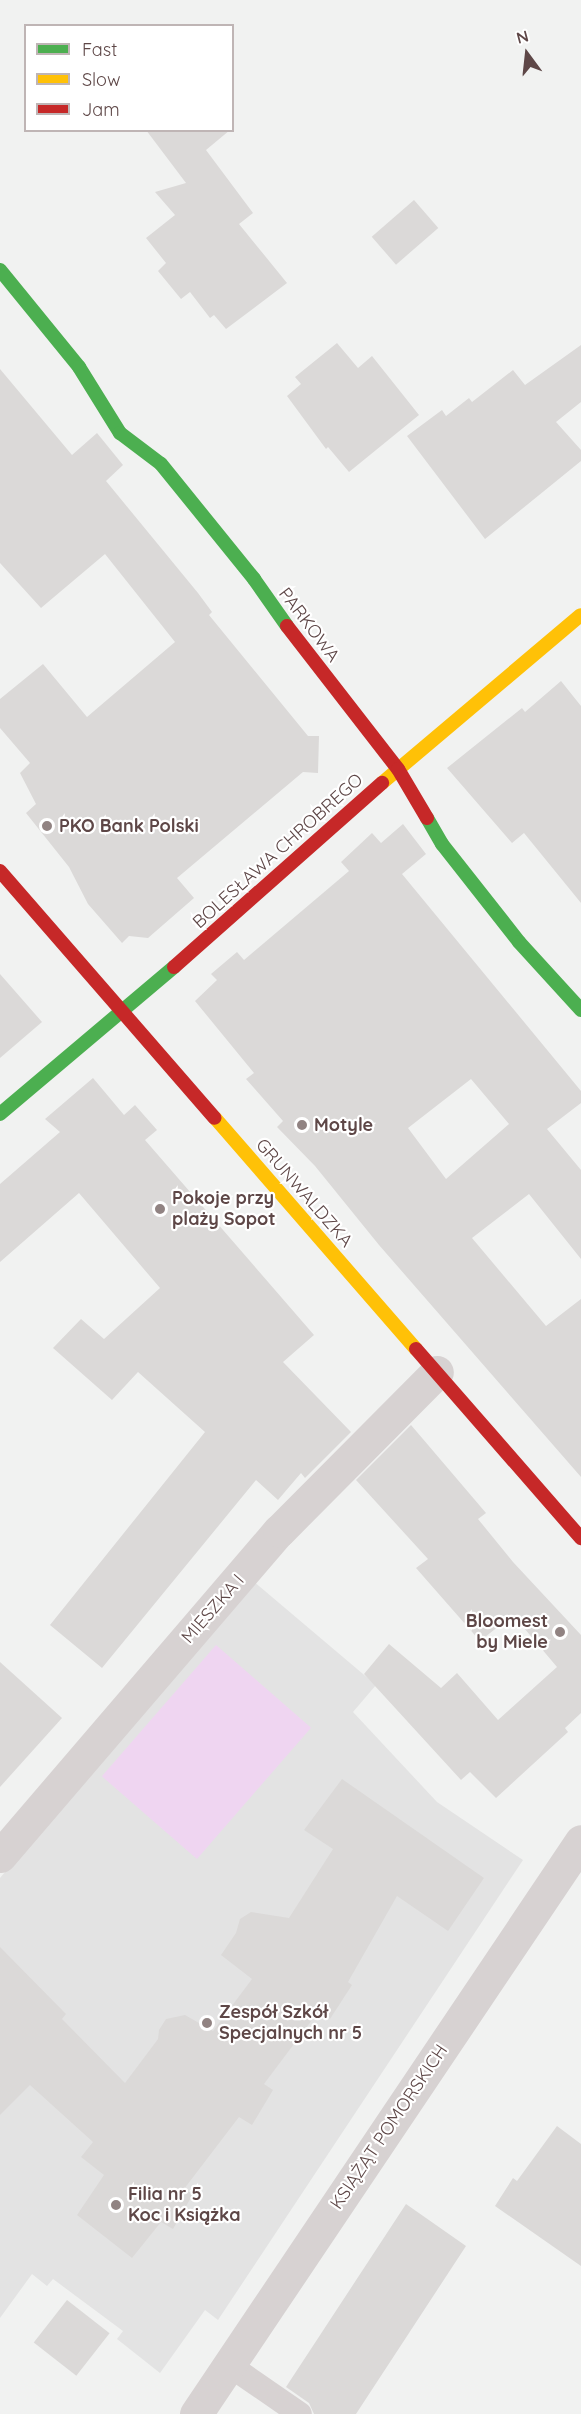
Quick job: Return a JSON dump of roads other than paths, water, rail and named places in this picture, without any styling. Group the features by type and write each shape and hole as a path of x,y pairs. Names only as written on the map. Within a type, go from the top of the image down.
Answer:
{"street":[{"name":"PARKOWA","path":"0,270 79,367 120,433 161,464 254,579 298,642 398,769 442,844 519,942 581,1010"},
{"name":"BOLESŁAWA CHROBREGO","path":"0,1114 122,1013 398,769 581,615"},
{"name":"GRUNWALDZKA","path":"0,871 581,1538"},
{"name":"MIESZKA I","path":"0,1856 292,1518 437,1372"},
{"name":"KSIĄŻĄT POMORSKICH","path":"196,2414 581,1841"}],"lane":[{"path":"229,2365 300,2414"}],"place":[{"name":"PKO Bank Polski","path":"47,826"},
{"name":"Motyle","path":"302,1125"},
{"name":"Pokoje przy plaży Sopot","path":"160,1209"},
{"name":"Bloomest by Miele","path":"560,1632"},
{"name":"Zespół Szkół Specjalnych nr 5","path":"207,2023"},
{"name":"Filia nr 5 Koc i Książka","path":"116,2205"}]}
